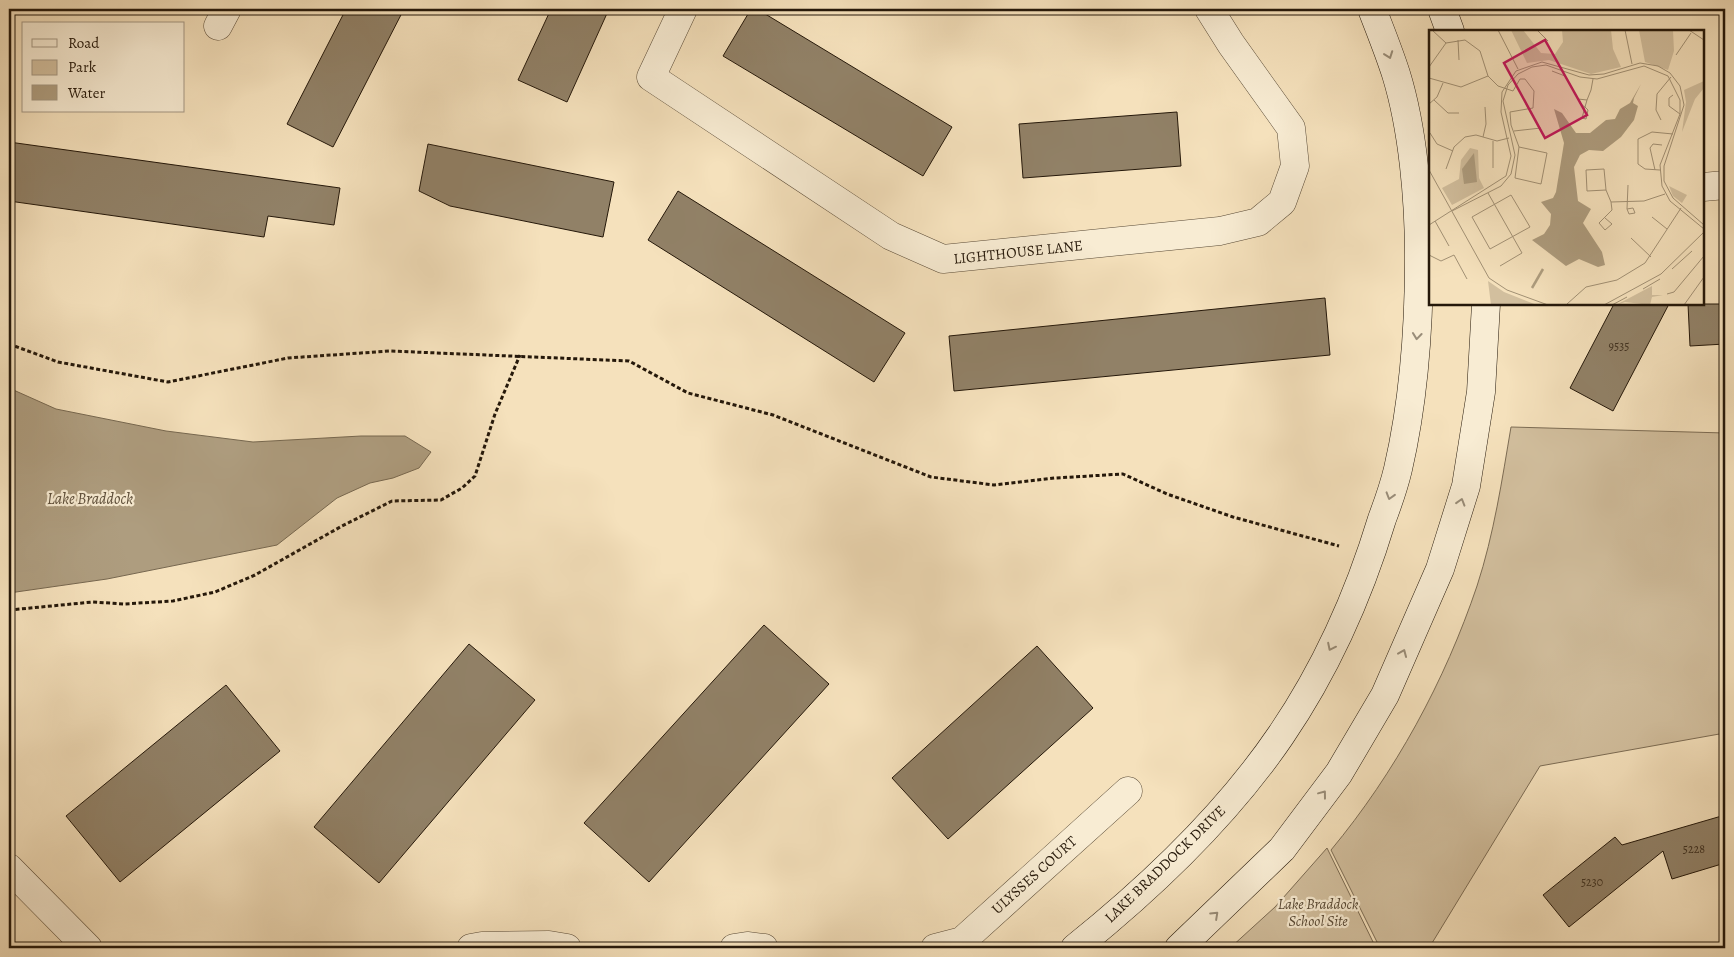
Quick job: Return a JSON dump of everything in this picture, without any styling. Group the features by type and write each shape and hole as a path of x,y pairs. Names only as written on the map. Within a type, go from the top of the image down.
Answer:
{"street":[{"name":"LIGHTHOUSE LANE","path":"683,9 651,77 891,236 943,259 1220,231 1258,222 1282,202 1295,166 1291,128 1231,44 1209,9"},
{"name":"LAKE BRADDOCK DRIVE","path":"1075,948 1170,864 1229,803 1281,735 1323,664 1352,604 1371,555 1398,470 1412,384 1419,312 1425,212 1396,76 1372,9"},
{"path":"1442,9 1450,30"},
{"path":"1704,187 1725,185"},
{"path":"1180,948 1282,849 1339,773 1385,695 1440,569 1466,486 1481,392 1486,305"},
{"name":"ULYSSES COURT","path":"935,948 962,941 1128,791"},
{"path":"9,868 88,948"},
{"path":"471,948 482,946 550,945 567,948"},
{"path":"734,948 747,946 764,948"}],"path":[{"path":"9,344 58,362 168,382 288,358 390,351 629,361 688,393 773,415 931,477 994,486 1055,478 1123,474 1167,494 1233,517 1371,555"},
{"path":"9,610 93,602 124,604 173,601 215,592 255,575 369,511 392,501 441,500 462,488 475,476 495,414 520,355"}],"green space":[{"path":"1511,427 1725,433 1725,733 1540,766 1429,948 1380,948 1331,850 1376,790 1397,758 1434,691 1450,656 1483,566 1497,507"},
{"name":"Lake Braddock School Site","path":"1327,848 1376,948 1230,948 1275,907"}],"water":[{"name":"Lake Braddock","path":"9,388 56,409 166,431 253,442 361,436 405,436 431,452 419,468 393,478 370,483 337,498 277,545 107,579 9,593"}],"building":[{"path":"346,9 404,9 333,147 287,124"},
{"path":"551,9 609,9 567,102 518,80"},
{"path":"751,9 757,9 952,127 923,176 723,56"},
{"path":"1177,112 1181,166 1023,178 1019,124"},
{"path":"9,142 340,188 334,225 268,216 264,237 9,201"},
{"path":"428,144 614,182 603,237 450,206 419,191"},
{"path":"678,191 905,333 874,382 648,240"},
{"path":"1325,298 1330,355 954,391 949,336"},
{"path":"1725,304 1725,344 1690,346 1688,305"},
{"path":"1613,305 1668,305 1613,411 1570,388"},
{"path":"764,625 829,684 649,882 584,823"},
{"path":"469,644 535,700 379,883 314,827"},
{"path":"1037,646 1093,708 948,839 892,778"},
{"path":"226,685 280,751 120,882 66,816"},
{"path":"1725,815 1725,863 1672,879 1663,851 1569,927 1543,895 1615,837 1622,845"}]}
